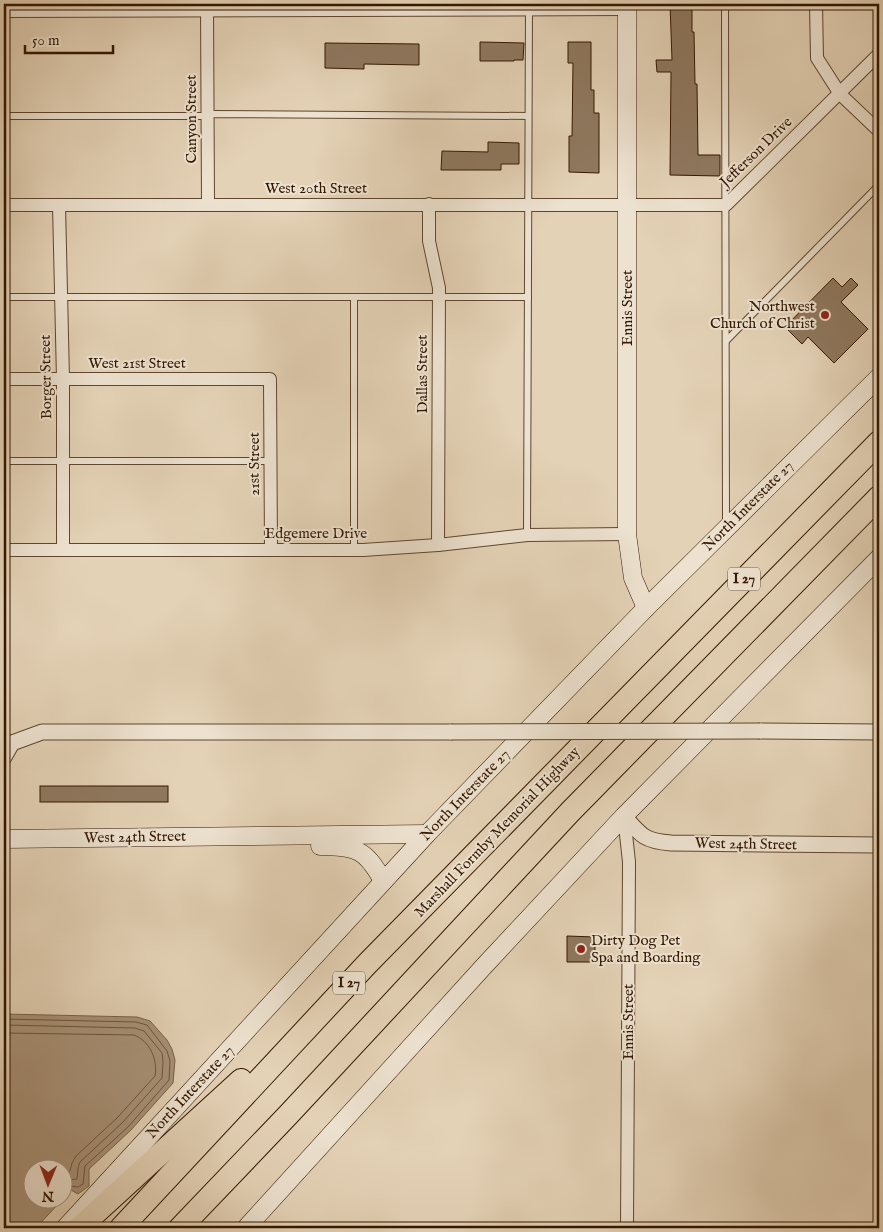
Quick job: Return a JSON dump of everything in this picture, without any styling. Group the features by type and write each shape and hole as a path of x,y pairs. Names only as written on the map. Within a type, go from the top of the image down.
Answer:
{"highway":[{"name":"Marshall Formby Memorial Highway","path":"121,1228 367,964 879,442"},
{"name":"I 27","path":"180,1228 289,1114 570,812 879,496"},
{"path":"79,1228 367,964"},
{"path":"196,1228 289,1114"}],"main road":[{"name":"Ennis Street","path":"627,7 627,534 633,578 646,608"},
{"name":"North Interstate 27","path":"65,1228 426,834 646,608 879,377"},
{"path":"246,1228 485,965 624,816 879,558"},
{"name":"West 24th Street","path":"4,839 426,834"},
{"name":"West 24th Street","path":"266,836 309,846 358,850 370,859 383,881"}],"street":[{"path":"816,4 817,58 840,94 879,131"},
{"path":"4,10 208,6 627,7"},
{"name":"Canyon Street","path":"208,6 208,204"},
{"name":"Jefferson Drive","path":"628,205 726,205 879,54"},
{"name":"Borger Street","path":"59,204 63,549"},
{"name":"Dallas Street","path":"429,204 429,242 439,288 438,545"},
{"name":"West 20th Street","path":"4,205 628,205"},
{"name":"West 21st Street","path":"4,379 270,379"},
{"name":"21st Street","path":"270,379 271,549"},
{"name":"Edgemere Drive","path":"4,550 354,550 438,545 527,535 627,534"},
{"path":"4,757 12,743 42,732 879,732"},
{"name":"West 24th Street","path":"624,816 639,833 653,841 672,843 879,845"},
{"name":"Ennis Street","path":"624,816 629,862 627,1228"}],"lane":[{"path":"725,4 726,528"},
{"path":"527,535 528,7"},
{"path":"4,116 208,116 221,114 528,116"},
{"path":"726,341 879,185"},
{"path":"4,297 528,297"},
{"path":"354,297 354,550"},
{"path":"4,461 270,461"}],"water":[{"path":"4,1014 137,1017 150,1021 167,1040 172,1049 175,1060 173,1083 131,1130 89,1169 89,1186 78,1194 72,1191 72,1160 22,1160 22,1210 53,1210 36,1228 4,1228"}],"building":[{"path":"670,4 692,4 695,84 697,84 698,155 720,155 720,176 670,175 671,72 657,72 656,60 672,60"},
{"path":"480,42 524,43 523,60 480,61"},
{"path":"568,42 591,42 591,90 594,90 594,113 599,113 599,173 569,172 569,136 572,136 573,63 568,63"},
{"path":"325,43 419,44 419,65 364,64 364,69 325,68"},
{"path":"488,142 519,143 519,164 501,164 501,170 441,170 442,151 488,152"},
{"name":"Northwest Church of Christ","path":"833,278 842,287 851,278 858,285 841,302 868,329 834,363 808,337 802,344 785,327"},
{"path":"40,786 168,786 168,802 40,802"},
{"name":"Dirty Dog Pet Spa and Boarding","path":"567,936 595,937 595,962 567,962"}],"place":[{"name":"Northwest Church of Christ","path":"825,315"},
{"name":"Dirty Dog Pet Spa and Boarding","path":"581,949"}]}
